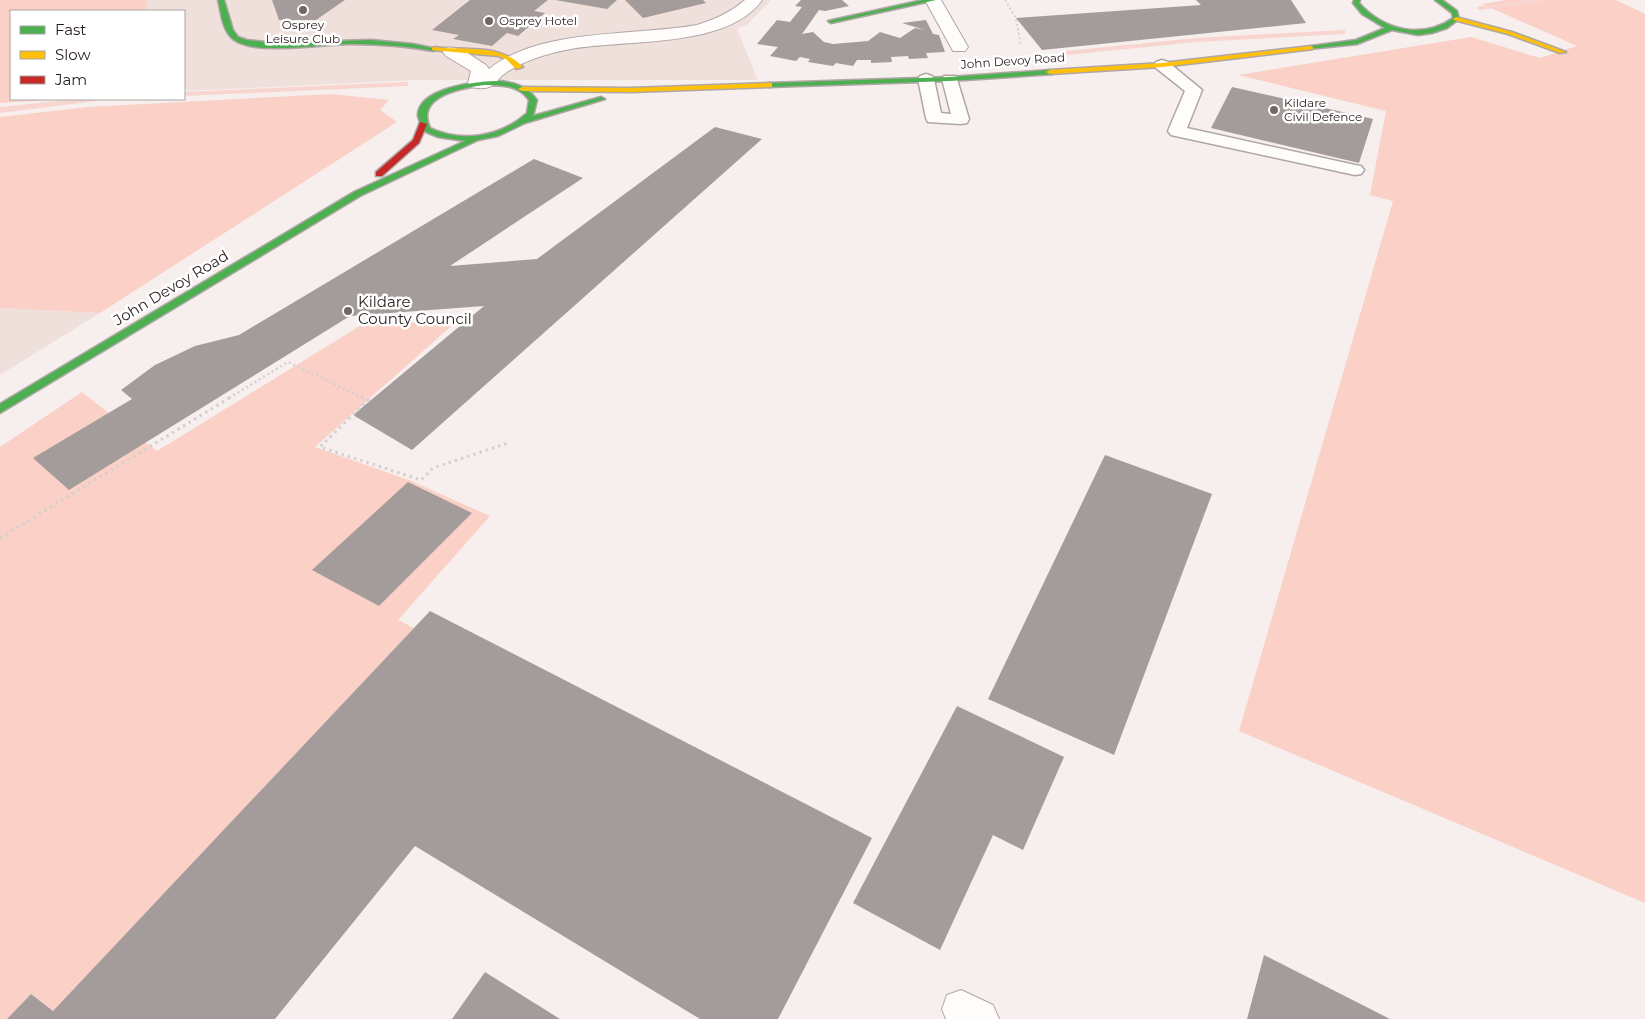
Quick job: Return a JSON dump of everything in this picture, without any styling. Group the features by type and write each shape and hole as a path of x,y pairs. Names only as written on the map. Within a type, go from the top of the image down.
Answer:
{"street":[{"path":"221,0 230,32 238,40 271,46 350,42 412,45 452,52 492,52 519,63"},
{"path":"480,83 502,68 586,41 678,34 724,23 745,10 754,0"},
{"path":"831,21 933,0 959,47"},
{"path":"1357,0 1358,9 1365,16 1392,28 1406,31 1435,31 1454,24 1456,19 1455,12 1438,0"},
{"path":"1456,19 1498,28 1535,40 1562,52"},
{"name":"John Devoy Road","path":"357,194 416,141 423,124 422,114 426,105 437,96 452,89 480,83 516,87 631,90 950,79 1162,65 1338,45 1357,42 1392,28"},
{"path":"452,52 480,69 480,83"},
{"path":"519,63 516,87 530,95 534,104 532,112 525,121"},
{"name":"John Devoy Road","path":"0,409 357,194 475,139 494,136 512,130 525,121 631,90"},
{"path":"423,124 430,131 442,136 457,139 475,139"}],"lane":[{"path":"1162,65 1194,90 1177,131 1355,170"},
{"path":"926,79 934,118 961,119 950,79"}],"path":[{"path":"1005,0 1016,18 1026,70 1047,73"},
{"path":"0,538 288,362 368,400 320,446 421,480 433,468 508,443"}],"shaded area":[{"path":"0,0 147,0 146,10 10,10 10,100 49,100 0,103"},
{"path":"147,0 771,0 748,24 737,29 758,80 416,80 188,91 185,87 185,10 146,10"},
{"path":"1507,0 1616,0 1645,14 1645,903 1239,731 1393,201 1370,195 1386,111 1238,75 1471,37 1540,58 1577,46 1482,4"},
{"path":"331,94 389,100 380,110 397,122 100,313 0,308 0,117 88,107"},
{"path":"0,308 100,313 0,375"},
{"path":"457,321 315,447 409,480 490,516 398,620 414,628 53,1011 31,994 7,1019 0,1019 0,447 82,392 157,451 363,324"}],"building":[{"name":"Osprey Leisure Club","path":"272,0 345,0 316,20 279,20"},
{"name":"Osprey Hotel","path":"470,0 548,0 534,11 545,13 518,36 507,33 492,46 453,39 459,35 432,30"},
{"name":"Osprey Hotel","path":"555,0 617,0 607,9"},
{"path":"625,0 703,0 706,3 643,18"},
{"path":"801,0 842,0 849,6 825,11 819,10 802,34 813,32 824,42 833,44 868,41 880,32 900,38 915,28 925,30 902,23 926,20 933,34 939,35 945,52 926,53 928,58 909,59 908,56 891,57 892,62 871,63 871,60 857,60 853,66 836,63 833,66 808,62 810,59 800,57 796,61 770,56 778,47 757,44 777,20 790,22 802,7 795,6"},
{"path":"1196,0 1291,0 1306,23 1042,50 1016,18 1201,5"},
{"path":"1232,87 1373,119 1359,163 1211,128"},
{"name":"Kildare County Council","path":"715,127 762,139 412,450 353,415 484,306 350,316 69,490 33,458 132,399 121,390 155,365 195,346 239,335 534,159 583,178 450,266 537,259"},
{"path":"1105,455 1212,494 1114,755 988,699"},
{"path":"408,482 472,513 379,606 312,570"},
{"path":"430,611 872,838 778,1019 700,1019 415,846 275,1019 7,1019 31,994 53,1011"},
{"path":"957,706 1064,757 1023,850 993,835 940,950 853,903"},
{"path":"1264,955 1390,1019 1247,1019"},
{"path":"485,972 560,1019 452,1019"}],"waterway":[{"path":"1480,8 1544,0"},
{"path":"1067,53 1196,40 1342,32"},
{"path":"185,94 405,84"},
{"path":"0,110 87,100"}],"traffic: fast":[{"path":"221,0 226,20 233,35 245,42 258,45 371,42 434,49"},
{"path":"831,21 933,0"},
{"path":"1357,0 1356,3 1365,13 1376,21 1389,27 1418,33 1445,27 1456,19 1455,12 1438,0"},
{"path":"1311,48 1357,42 1392,28"},
{"path":"769,85 950,79 1050,72"},
{"path":"484,83 512,85 524,90 533,100 531,114 521,123 509,129 481,137 452,137 427,129 422,118 423,110 428,103 436,97 456,88 484,83"},
{"path":"525,121 601,99"},
{"path":"0,409 357,194 475,139"}],"traffic: slow":[{"path":"1456,19 1510,33 1562,52"},
{"path":"1050,72 1162,65 1311,48"},
{"path":"434,49 499,54 509,58 519,67"},
{"path":"522,89 631,90 769,85"}],"traffic: jam":[{"path":"379,174 416,141 423,124"}],"place":[{"name":"Osprey Leisure Club","path":"303,10"},
{"name":"Osprey Hotel","path":"489,21"},
{"name":"Kildare Civil Defence","path":"1274,110"},
{"name":"Kildare County Council","path":"348,311"}]}
